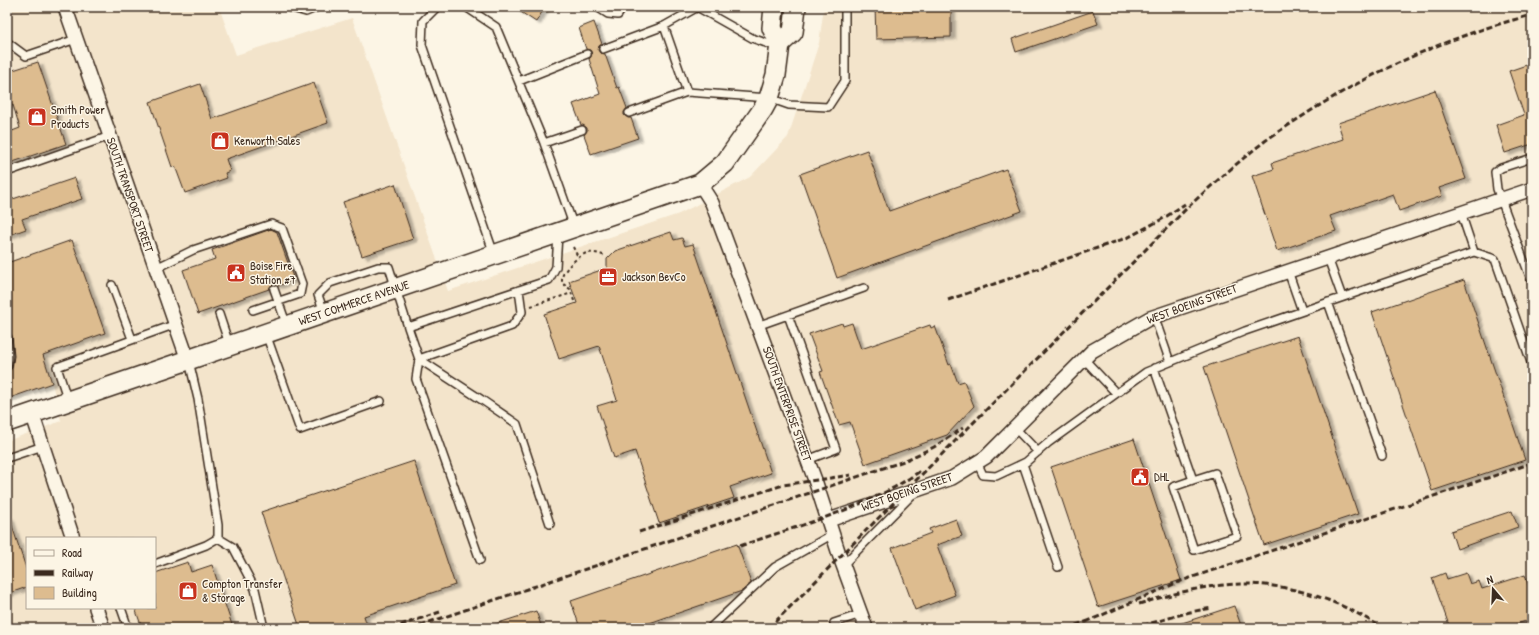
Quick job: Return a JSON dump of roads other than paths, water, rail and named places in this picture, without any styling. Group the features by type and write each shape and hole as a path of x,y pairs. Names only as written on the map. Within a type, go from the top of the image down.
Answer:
{"street":[{"name":"SOUTH TRANSPORT STREET","path":"65,7 188,360"},
{"path":"700,184 725,163 769,98 776,75 780,46 772,28 774,7"},
{"path":"780,46 793,32 796,7"},
{"name":"WEST COMMERCE AVENUE","path":"7,422 700,184"},
{"name":"SOUTH ENTERPRISE STREET","path":"700,184 712,203 829,520 843,565 866,628"},
{"name":"WEST BOEING STREET","path":"829,520 952,478 986,457 1092,351 1154,316 1532,189"},
{"path":"32,413 73,537"},
{"path":"96,609 103,628"}],"lane":[{"path":"288,7 306,12 318,7"},
{"path":"437,7 423,21 422,45 494,255"},
{"path":"408,327 549,280 556,267 566,230 544,143 496,27 466,7"},
{"path":"597,7 608,14 618,15 623,7"},
{"path":"604,49 664,26 698,7 752,38 780,46"},
{"path":"629,113 687,92 769,98 788,105 828,106 845,81 845,7"},
{"path":"664,26 687,92"},
{"path":"7,42 26,56 76,39"},
{"path":"519,81 587,54"},
{"path":"544,143 582,130"},
{"path":"7,172 110,136"},
{"path":"1532,158 1501,168 1495,172 1497,189 1532,282"},
{"path":"1461,213 1474,252"},
{"path":"156,268 193,250 271,224 282,228 302,284 300,294 253,310"},
{"path":"977,462 983,475 996,476 1022,464 1116,393 1154,368 1245,331 1474,252 1495,259 1532,365"},
{"path":"1328,258 1342,297"},
{"path":"325,313 318,295 330,283 378,267 388,267 419,359 416,379 480,560"},
{"path":"1288,271 1302,311"},
{"path":"112,285 132,340"},
{"path":"274,288 287,326"},
{"path":"757,326 864,288"},
{"path":"419,359 512,326 522,312 519,290"},
{"path":"1328,302 1382,456"},
{"path":"219,314 230,346"},
{"path":"788,315 836,449 807,460"},
{"path":"1154,316 1170,362"},
{"path":"68,401 57,367 176,324"},
{"path":"266,334 300,430 381,401"},
{"path":"7,337 9,356 7,367"},
{"path":"419,359 517,424 550,524"},
{"path":"1084,359 1116,393"},
{"path":"188,360 198,399 218,525 218,538"},
{"path":"1154,368 1193,480"},
{"path":"1015,428 1038,452"},
{"path":"7,458 43,446"},
{"path":"1022,464 1058,567"},
{"path":"1215,473 1237,536 1194,550 1173,487 1193,480 1215,473"},
{"path":"843,565 917,489"},
{"path":"710,628 775,567 833,534"},
{"path":"156,564 206,545 218,538"},
{"path":"218,538 233,547 255,589 264,628"},
{"path":"121,609 128,628"},
{"path":"836,628 834,623 861,614"}],"railway":[{"path":"769,628 1187,208 1255,149 1277,132 1325,102 1410,57 1470,34 1532,15"},
{"path":"948,300 1129,237 1164,218 1185,204"},
{"path":"412,628 904,461 934,447 963,428"},
{"path":"1086,622 1181,581 1532,463"},
{"path":"740,546 809,523 856,505 900,484 920,471"},
{"path":"639,532 783,485 851,475"},
{"path":"1139,604 1177,593 1204,588 1231,584 1262,585 1298,591 1333,602 1366,618 1382,628"},
{"path":"1134,628 1190,612 1212,608"},
{"path":"392,628 440,612"},
{"path":"1067,628 1091,620"}],"place":[{"name":"Smith Power Products","path":"37,117"},
{"name":"Kenworth Sales","path":"220,141"},
{"name":"Boise Fire Station #7","path":"236,273"},
{"name":"Jackson BevCo","path":"608,277"},
{"name":"DHL","path":"1140,477"},
{"name":"Compton Transfer & Storage","path":"188,591"}]}
